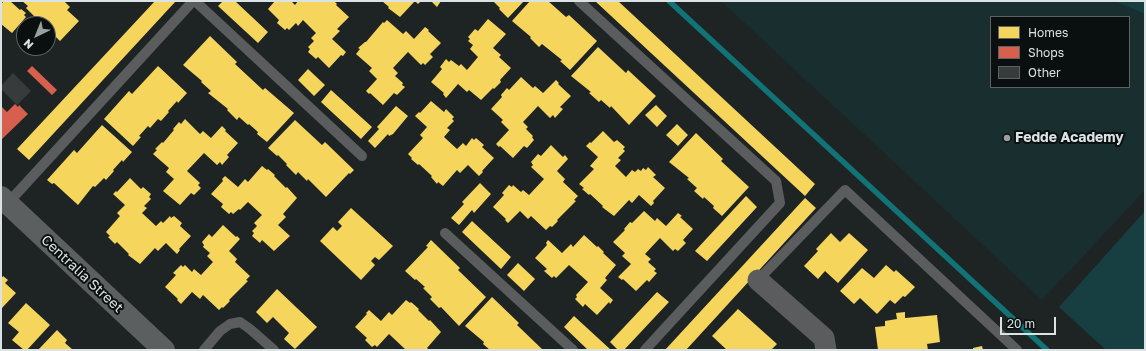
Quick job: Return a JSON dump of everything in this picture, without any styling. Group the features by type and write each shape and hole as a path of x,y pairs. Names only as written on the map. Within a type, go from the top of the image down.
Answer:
{"main road":[{"name":"Centralia Street","path":"4,200 164,350"}],"street":[{"path":"758,280 824,338 826,350"}],"lane":[{"path":"4,200 194,1 362,156"},
{"path":"579,1 776,181 780,203 644,350"},
{"path":"758,280 844,190 1017,350"},
{"path":"445,233 573,350"},
{"path":"204,350 225,327 230,324 240,322 274,350"}],"shaded area":[{"name":"Fedde Academy","path":"721,1 1145,1 1145,190 1042,300"},
{"path":"1145,1 1145,14 1117,2"},
{"path":"1145,211 1145,350 1106,350 1059,307"}],"building: Homes":[{"path":"4,1 10,1 26,13 24,15 25,16 16,16 16,28 12,33 1,24 1,4"},
{"path":"22,1 64,1 70,7 67,10 79,21 60,41 56,37 56,16 34,16 26,8 28,6"},
{"path":"155,1 176,1 29,160 17,149"},
{"path":"223,1 235,1 268,32 258,43 218,6"},
{"path":"275,1 291,1 295,5 298,1 334,1 337,4 336,5 349,17 337,29 340,31 332,39 346,52 343,56 341,55 329,68 318,57 316,59 308,52 310,49 308,47 314,41 311,38 316,33 303,20 298,26 296,23 289,30 287,28 285,30 277,23 279,20 268,9"},
{"path":"382,1 415,1 400,17 388,8 389,7"},
{"path":"431,1 441,1 437,7"},
{"path":"493,1 524,1 508,18"},
{"path":"530,1 548,1 566,17 569,15 597,41 570,70 560,61 562,60 542,44 539,47 530,38 531,37 512,21"},
{"path":"595,1 618,1 815,184 805,196"},
{"path":"488,19 506,34 493,48 501,55 499,57 511,68 500,80 501,82 481,100 469,90 467,92 458,84 446,98 443,94 444,93 431,82 442,69 440,67 446,59 449,62 451,60 459,66 461,64 467,70 478,57 470,49 473,45 468,41 470,39 468,37 475,29 478,31"},
{"path":"387,20 403,34 406,31 414,39 425,27 441,43 430,54 433,57 425,65 423,63 421,65 408,52 393,68 398,73 395,76 403,83 402,85 405,87 397,95 394,93 383,105 366,91 377,79 369,71 372,68 356,54 360,49 358,48 366,42 383,22 384,23"},
{"path":"210,36 237,62 235,64 263,90 265,88 294,113 267,142 257,134 258,132 249,124 248,125 239,117 237,120 227,110 228,109 208,93 211,91 201,82 202,81 183,65"},
{"path":"598,47 626,73 628,70 656,96 629,125 611,106 610,108 601,100 599,102 589,93 591,92 571,76"},
{"path":"158,66 187,93 178,103 177,101 161,121 158,119 150,128 148,126 133,146 104,119 129,91 132,94"},
{"path":"308,69 325,85 314,96 298,80"},
{"path":"521,77 533,88 535,86 543,93 556,80 559,83 558,84 571,96 560,107 563,109 555,118 553,115 550,118 538,106 523,122 528,127 526,129 533,136 532,137 534,140 527,148 524,146 513,158 496,144 509,130 501,122 503,120 491,109 502,97 501,95 507,88 509,90"},
{"path":"331,90 372,127 361,139 321,102"},
{"path":"431,101 444,112 446,109 454,117 452,119 454,121 447,128 450,130 444,137 457,149 463,143 466,146 472,138 474,140 476,138 484,145 482,147 494,158 479,176 468,165 460,173 457,170 443,186 438,182 437,184 431,177 432,176 411,159 412,158 408,154 423,138 420,135 427,127 415,116 419,112 420,113"},
{"path":"656,105 667,116 657,127 645,115"},
{"path":"396,106 408,116 393,134 389,136 388,134 375,148 368,141 379,129 377,127"},
{"path":"185,119 200,134 203,131 211,138 222,126 226,130 225,131 238,143 227,155 229,157 222,165 220,162 217,165 204,153 187,171 200,183 198,185 201,188 194,195 191,193 180,205 163,191 174,179 166,172 169,168 153,154 157,150 155,149 162,142 163,143 179,122 181,124"},
{"path":"295,120 322,145 325,142 354,170 350,174 349,173 326,197 308,179 307,181 298,172 296,175 278,155 277,156 268,148"},
{"path":"677,124 688,135 678,146 666,135"},
{"path":"102,125 132,152 123,162 122,160 106,180 104,178 95,187 93,186 78,205 54,183 52,184 47,180 74,150 77,153"},
{"path":"603,131 614,142 617,140 625,147 623,149 625,151 618,158 621,160 615,166 626,177 632,170 635,172 638,169 641,171 643,168 646,170 648,167 656,175 653,177 665,188 653,201 654,203 651,206 639,195 632,203 629,200 614,216 602,207 603,206 590,194 589,195 582,189 584,188 579,184 594,169 590,166 598,157 586,146"},
{"path":"696,133 723,159 721,161 749,187 722,216 704,197 703,199 694,191 697,188 687,179 689,178 669,162"},
{"path":"551,145 563,157 565,155 568,159 557,171 565,179 563,182 578,196 574,200 576,201 552,227 550,226 546,230 531,216 528,219 520,211 508,223 505,220 506,219 493,207 504,195 502,193 509,185 512,187 513,185 521,192 523,190 529,195 544,179 531,167 533,165 531,162 538,154 541,156"},
{"path":"262,166 275,175 274,176 297,198 283,214 286,217 278,225 290,236 274,251 262,240 260,243 252,236 254,233 252,231 257,226 254,223 262,215 248,202 240,210 239,209 233,214 231,212 229,214 221,207 223,204 211,194 223,181 222,179 225,176 238,187 245,179 248,182"},
{"path":"130,178 141,189 143,187 151,194 149,197 151,199 144,206 147,208 142,213 156,226 161,221 163,223 170,216 171,218 174,216 182,223 180,226 191,236 179,249 180,250 177,254 166,243 158,251 155,248 140,264 128,255 129,254 117,242 115,244 108,237 110,236 106,232 120,216 117,213 125,205 113,194 116,191 117,192"},
{"path":"480,183 491,194 474,213 472,210 459,225 451,218 464,204 462,202"},
{"path":"746,196 757,207 707,261 695,251"},
{"path":"805,198 816,208 686,350 665,350"},
{"path":"351,208 393,246 379,260 375,257 371,261 375,265 361,280 320,241 333,227 337,231 342,226 338,222"},
{"path":"644,211 655,221 657,218 666,226 678,213 682,216 680,217 693,229 683,240 686,243 678,251 675,249 673,251 660,238 645,254 651,259 648,262 656,269 654,271 657,273 649,282 647,280 636,291 623,279 622,280 618,277 631,264 622,256 625,253 613,242 625,230 624,229 630,222 632,223"},
{"path":"472,221 511,257 501,269 462,232"},
{"path":"223,225 240,239 229,251 237,259 235,262 250,276 246,280 248,281 223,308 222,307 219,310 203,295 200,299 192,292 181,304 177,300 178,299 165,287 176,275 173,273 181,265 183,267 185,265 192,272 194,269 201,275 213,262 207,256 210,253 203,247 204,245 202,242 209,234 212,237"},
{"path":"831,233 840,242 849,233 868,250 838,283 825,271 818,279 804,266 818,251 816,249"},
{"path":"584,235 597,247 598,246 616,265 605,278 607,280 600,288 613,300 610,304 609,302 597,315 585,304 583,307 575,299 577,297 576,295 588,282 569,265 556,278 554,276 552,278 544,271 547,269 535,258 547,245 546,243 548,240 562,253 571,244 573,247"},
{"path":"431,240 460,268 458,270 486,297 459,326 441,307 439,308 430,299 432,297 423,288 425,287 405,271 428,247 426,246"},
{"path":"518,263 535,279 524,291 507,275"},
{"path":"886,265 894,272 896,270 915,287 895,304 890,300 877,314 860,298 854,304 840,291 862,268 874,278"},
{"path":"3,276 8,280 5,283 16,293 2,308 1,279"},
{"path":"277,289 317,327 295,349 284,339 289,333 273,317 267,323 256,312"},
{"path":"657,292 669,302 624,350 618,350 610,342"},
{"path":"492,297 519,323 517,325 543,350 490,350 483,344 484,342 465,326"},
{"path":"406,300 410,303 411,302 419,309 418,310 441,332 427,348 429,350 406,350 389,334 377,347 375,345 372,347 365,340 367,338 355,327 369,310 381,321 389,312 392,315"},
{"path":"26,303 50,325 27,350 24,350 12,340 19,332 8,323"},
{"path":"738,309 777,344 771,350 727,350 712,336"},
{"path":"905,312 905,318 937,315 940,342 927,344 928,350 878,350 875,327 885,326 885,321 897,319 896,313"},
{"path":"574,316 611,350 588,350 564,327"},
{"path":"57,330 67,340 65,343 73,350 38,350"},
{"path":"982,346 983,350 973,350 973,348"}],"building: Shops":[{"path":"32,66 57,90 52,95 27,71"},
{"path":"15,104 18,107 19,105 28,114 1,140 1,106 7,112"}],"building: Other":[{"path":"13,73 31,91 17,105 1,89 1,86"}],"waterway":[{"path":"669,1 1047,350"}],"place":[{"name":"Fedde Academy","path":"1007,138"}]}
